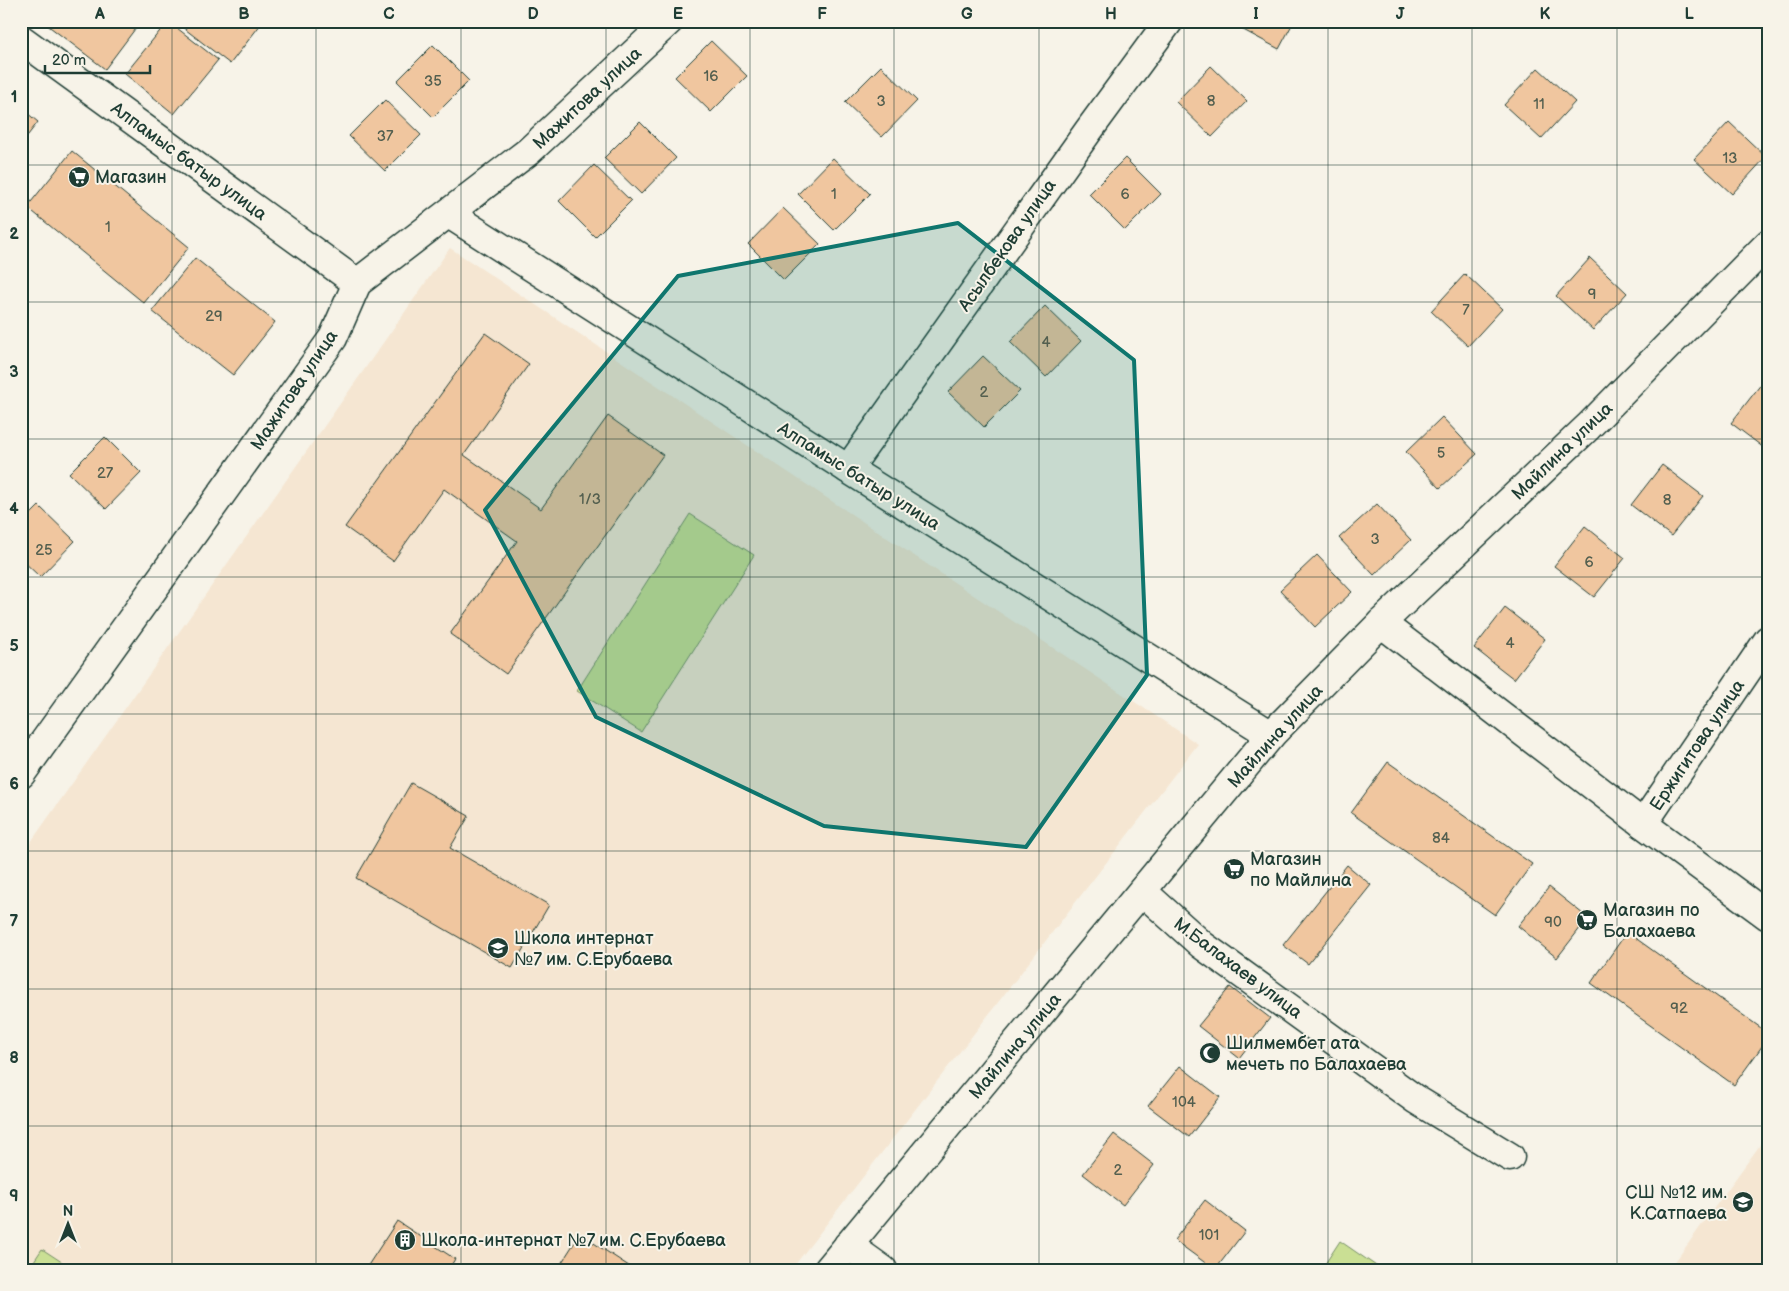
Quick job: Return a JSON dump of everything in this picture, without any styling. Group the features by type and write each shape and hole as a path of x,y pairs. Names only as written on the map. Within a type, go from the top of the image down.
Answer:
{"street":[{"name":"Мажитова улица","path":"21,774 333,338 357,283 529,152 669,21"},
{"name":"Асылбекова улица","path":"848,469 1089,130 1169,21"},
{"name":"Алпамыс батыр улица","path":"21,39 357,283"},
{"name":"Алпамыс батыр улица","path":"449,214 848,469 1271,735"},
{"name":"Майлина улица","path":"828,1270 1271,735 1381,623 1588,427 1768,244"},
{"path":"1381,623 1643,824 1768,916"},
{"name":"Ержигитова улица","path":"1643,824 1768,640"},
{"name":"М.Балахаев улица","path":"1142,891 1202,945 1415,1099 1510,1157"},
{"path":"848,1245 883,1270"}],"highlighted area":[{"path":"958,223 1134,360 1147,675 1026,847 824,826 596,717 485,510 678,276"}],"shaded area":[{"path":"450,248 1198,744 791,1270 21,1270 21,856"},
{"name":"СШ №12 им. К.Сатпаева","path":"1768,1134 1768,1270 1669,1270"}],"green space":[{"path":"690,514 754,555 641,732 577,691"},
{"path":"1340,1241 1382,1270 1321,1270"},
{"path":"42,1249 74,1270 28,1270"}],"building":[{"path":"42,21 141,21 105,69"},
{"path":"168,21 218,60 174,114 125,74"},
{"path":"185,21 257,21 261,24 230,64 181,26"},
{"path":"1236,21 1294,21 1279,49 1234,25"},
{"path":"711,41 747,76 711,112 675,77"},
{"path":"433,45 469,81 433,117 397,81"},
{"path":"881,66 917,101 882,137 845,102"},
{"path":"1211,66 1247,101 1212,137 1176,102"},
{"path":"1538,68 1575,102 1541,139 1504,105"},
{"path":"385,100 421,135 385,171 349,136"},
{"path":"21,108 38,122 21,144"},
{"path":"640,122 676,158 641,194 604,158"},
{"path":"1729,122 1766,157 1732,194 1694,159"},
{"path":"72,151 189,247 144,303 27,207"},
{"path":"833,158 870,194 834,230 798,194"},
{"path":"1125,158 1161,194 1125,230 1089,194"},
{"path":"594,165 631,201 595,237 559,201"},
{"path":"783,208 820,244 784,280 748,244"},
{"path":"195,258 275,322 233,375 152,311"},
{"path":"1590,258 1627,293 1593,330 1556,296"},
{"path":"1465,274 1502,309 1468,346 1431,311"},
{"path":"1045,306 1081,341 1046,377 1010,342"},
{"path":"485,333 529,364 464,455 541,509 608,416 663,455 506,674 450,634 517,541 444,489 393,561 345,527"},
{"path":"983,356 1020,391 984,427 948,392"},
{"path":"1762,383 1768,387 1768,451 1731,423"},
{"path":"1442,417 1477,454 1440,488 1406,452"},
{"path":"105,437 141,473 106,509 69,473"},
{"path":"1662,465 1703,496 1671,536 1631,505"},
{"path":"1377,504 1411,540 1374,575 1339,538"},
{"path":"39,506 75,541 40,577 21,559 21,524"},
{"path":"1585,526 1625,558 1594,597 1554,566"},
{"path":"1317,555 1352,592 1315,627 1280,590"},
{"path":"1505,608 1545,639 1514,679 1474,648"},
{"path":"1388,762 1532,864 1495,915 1351,813"},
{"path":"411,783 469,816 450,848 549,905 512,968 356,878"},
{"path":"1347,865 1371,885 1308,964 1283,945"},
{"path":"1549,887 1588,918 1557,958 1518,926"},
{"path":"1627,932 1768,1033 1768,1038 1734,1085 1591,983"},
{"path":"1230,987 1270,1018 1239,1058 1198,1026"},
{"path":"1180,1066 1220,1097 1189,1137 1148,1106"},
{"path":"1114,1134 1154,1165 1123,1205 1083,1174"},
{"path":"1205,1200 1245,1231 1215,1270 1174,1240"},
{"name":"Школа-интернат №7 им. С.Ерубаева","path":"397,1221 455,1259 448,1270 365,1270"},
{"name":"Школа-интернат №7 им. С.Ерубаева","path":"580,1234 635,1270 557,1270"}],"place":[{"name":"Магазин","path":"79,177"},
{"name":"Магазин по Майлина","path":"1234,869"},
{"name":"Магазин по Балахаева","path":"1587,920"},
{"name":"Школа интернат №7 им. С.Ерубаева","path":"498,948"},
{"name":"Шилмембет ата мечеть по Балахаева","path":"1210,1053"},
{"name":"СШ №12 им. К.Сатпаева","path":"1743,1202"},
{"name":"Школа-интернат №7 им. С.Ерубаева","path":"405,1240"}]}
